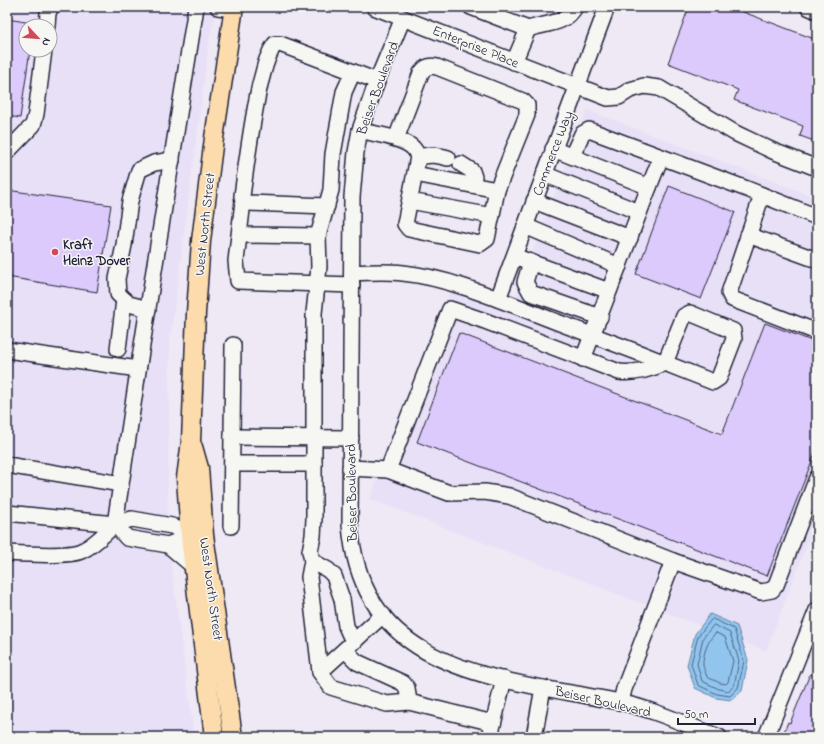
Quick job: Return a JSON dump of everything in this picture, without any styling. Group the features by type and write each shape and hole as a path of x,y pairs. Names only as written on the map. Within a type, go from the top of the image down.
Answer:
{"main road":[{"name":"West North Street","path":"228,8 201,241 196,312 191,441 186,478 234,736"},
{"name":"West North Street","path":"197,536 194,567 214,737"},
{"path":"208,737 210,708"}],"street":[{"path":"48,18 51,7"},
{"path":"7,554 65,554 81,551 104,535 115,524 138,369 196,7"},
{"name":"Enterprise Place","path":"374,7 608,98 619,97 644,86 659,88 735,133 773,151 817,168"},
{"path":"471,7 528,29 563,20 575,7"},
{"name":"Commerce Way","path":"498,299 607,7"},
{"path":"808,7 817,11"},
{"name":"Beiser Boulevard","path":"403,18 360,130 356,152 352,197 350,524 351,546 358,570 367,591 383,615 413,645 457,667 489,677 621,702 652,712 703,734 719,737"},
{"path":"514,62 528,29"},
{"path":"378,81 280,44 275,44 272,48 264,67 255,107 242,196 243,201 240,235 236,261 238,281 316,285 352,279 384,271 426,276 498,299 593,335 665,363 713,382 719,378 734,339 733,331 690,314 684,316 665,363 654,368 625,373 618,372 450,309"},
{"path":"7,152 33,125 36,114 43,58"},
{"path":"360,130 407,143 414,149 418,157 405,224 409,229 480,244 487,239 497,190 527,115 527,105 523,100 437,67 428,67 421,73 396,139"},
{"path":"353,72 344,92 333,154 331,190 318,236 319,267 314,313 314,519 310,550 312,561 309,577 320,672 331,687 387,704 409,702 491,730 504,679"},
{"path":"572,156 582,134 588,130 817,216"},
{"path":"554,149 649,187"},
{"path":"418,157 429,154 438,155 455,161 472,172 474,177 472,185"},
{"path":"583,359 661,157"},
{"path":"148,309 129,304 124,300 118,294 117,280 124,245 130,201 139,170 154,163 172,160"},
{"path":"415,174 497,190"},
{"path":"544,174 639,212"},
{"path":"762,195 728,292 732,299 817,332"},
{"path":"243,201 248,203 327,206"},
{"path":"410,201 492,216"},
{"path":"534,201 630,238"},
{"path":"525,226 619,266"},
{"path":"240,235 318,236"},
{"path":"748,235 817,260"},
{"path":"514,256 609,291"},
{"path":"531,262 525,282 531,293 600,317"},
{"path":"388,470 460,286"},
{"path":"118,349 124,300"},
{"path":"231,526 233,345"},
{"path":"7,350 138,369"},
{"path":"232,438 351,438"},
{"path":"232,464 314,464"},
{"path":"7,465 121,484"},
{"path":"350,468 388,470 449,493 485,492 509,496 673,561 762,592 772,590 776,585 817,478"},
{"path":"7,513 115,524 132,519 172,526 197,536"},
{"path":"115,524 127,538 168,545 197,536"},
{"path":"168,545 194,567"},
{"path":"312,561 328,570 334,576 342,599 346,626 350,635 350,646 357,662 406,685 409,702"},
{"path":"621,702 624,689 673,561"},
{"path":"766,737 817,610"},
{"path":"320,672 383,615"},
{"path":"534,737 543,688"}],"shaded area":[{"path":"7,7 217,7 210,35 170,341 167,534 194,737 7,737"},
{"path":"587,110 817,198 817,518 766,651 370,499 450,290 509,313"}],"water":[{"path":"710,614 737,626 748,660 742,691 731,700 716,698 695,688 687,665 695,634"}],"building":[{"path":"689,7 730,7 817,40 817,142 800,136 803,126 734,100 738,90 668,63"},
{"path":"7,19 18,21 18,58 29,58 20,118 7,116"},
{"path":"669,186 735,212 701,299 636,274"},
{"name":"Kraft Heinz Dover","path":"7,190 111,205 97,292 7,277"},
{"path":"765,323 817,343 817,448 767,576 417,442 459,333 722,434"},
{"path":"810,674 817,675 817,737 782,737 788,722 790,723"}],"place":[{"name":"Kraft Heinz Dover","path":"55,252"}]}
